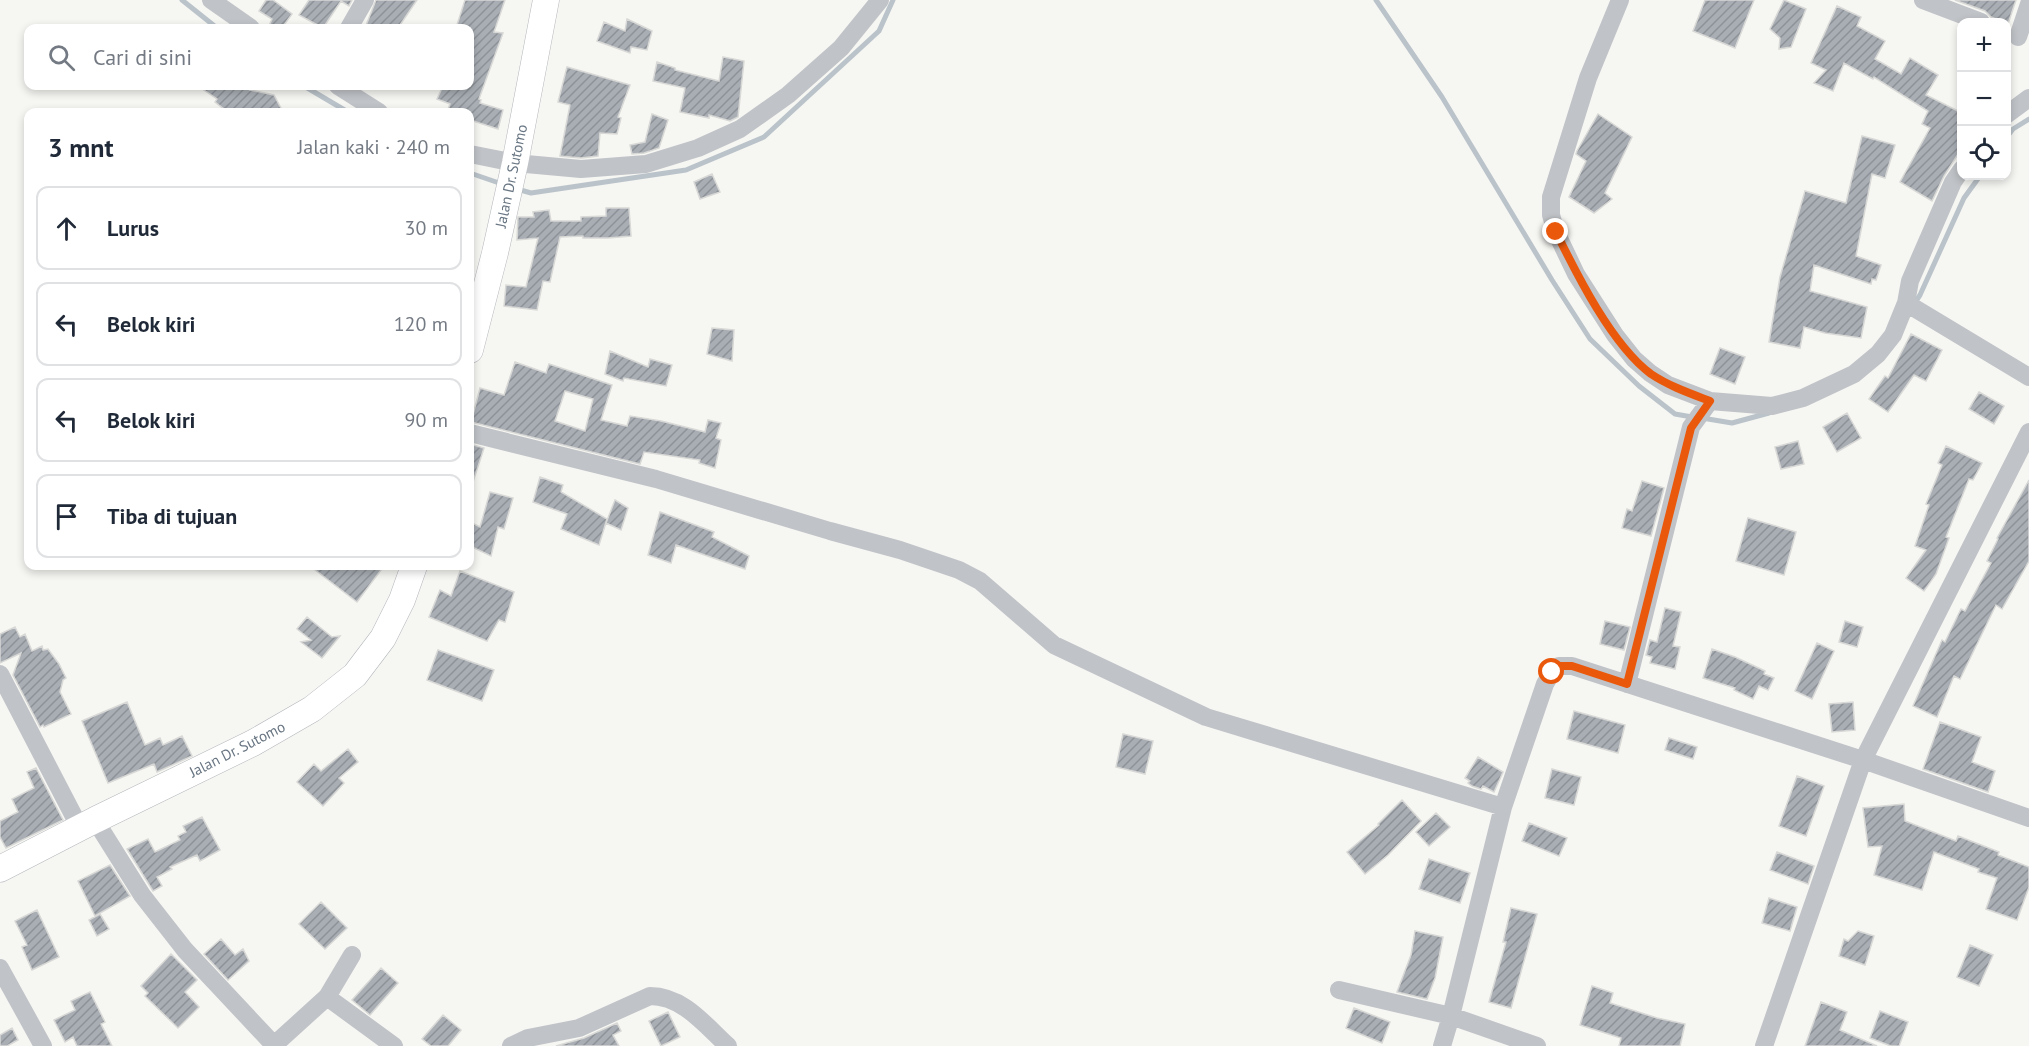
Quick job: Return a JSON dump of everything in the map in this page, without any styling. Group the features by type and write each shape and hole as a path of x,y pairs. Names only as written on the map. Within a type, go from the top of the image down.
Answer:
{"street":[{"path":"211,0 245,24"},
{"path":"351,24 364,0"},
{"name":"Jalan Dr. Sutomo","path":"474,334 502,222 546,0"},
{"path":"474,154 514,164 582,170 646,164 698,148 740,129 788,95 841,48 880,0"},
{"path":"1620,0 1588,78 1551,198 1551,215 1556,232 1576,274 1615,335 1634,359 1668,385 1706,405 1772,406 1803,398 1854,374 1878,354 1893,335 1909,305 1910,281 1957,176"},
{"path":"1923,0 1970,18"},
{"path":"2018,36 2029,4"},
{"path":"344,90 373,108"},
{"path":"2011,112 2029,98"},
{"path":"1909,305 2029,377"},
{"path":"1627,684 1691,428 1706,405"},
{"path":"1764,1046 1863,760 2029,432"},
{"path":"474,434 656,479 900,550 959,570 980,580 1054,645 1206,717 1503,807"},
{"name":"Jalan Dr. Sutomo","path":"0,869 253,743 312,709 356,675 383,638 402,600 413,570"},
{"path":"1442,1046 1503,807 1545,684 1552,672 1559,666 1572,666 1863,760 2029,818"},
{"path":"0,674 87,824 185,950 273,1046 327,997 352,955"},
{"path":"0,968 44,1046"},
{"path":"1339,990 1451,1016 1537,1046"},
{"path":"511,1046 528,1038 579,1028 651,996 663,996 680,1002 728,1046"},
{"path":"327,997 394,1046"}],"building":[{"path":"266,0 273,0 292,14 285,24 270,24 272,19 259,11"},
{"path":"309,0 352,0 349,6 341,1 326,24 316,24 299,15"},
{"path":"376,0 417,0 401,24 367,24"},
{"path":"465,0 505,0 494,32 503,33 479,99 480,103 503,110 498,129 474,121 474,108 448,108 450,104 437,99 441,90 474,90 474,24 457,24"},
{"path":"1705,0 1754,0 1735,48 1693,31"},
{"path":"1784,0 1806,9 1791,47 1779,49 1780,38 1770,29"},
{"path":"1955,0 2016,0 2010,18 1993,18 1985,11"},
{"path":"1837,6 1861,17 1857,26 1885,41 1875,59 1901,74 1910,58 1938,75 1926,95 1957,110 1957,156 1932,201 1900,182 1930,128 1922,124 1928,111 1874,77 1873,79 1844,63 1833,91 1814,83 1826,70 1811,63"},
{"path":"627,19 652,31 647,50 631,47 630,53 597,41 604,22 625,31"},
{"path":"723,57 744,61 738,117 730,121 709,115 709,118 680,112 685,88 653,81 657,62 675,68 675,70 719,81"},
{"path":"567,67 630,85 618,117 621,118 617,134 600,133 598,156 581,158 560,156 570,105 558,102"},
{"path":"204,90 250,90 274,95 281,108 223,108 215,102 217,99"},
{"path":"652,114 668,120 659,148 632,154 630,145 645,142"},
{"path":"1598,114 1632,137 1605,193 1612,199 1594,213 1569,197 1586,161 1576,154 1577,151"},
{"path":"1862,136 1895,145 1885,178 1872,174 1856,256 1881,265 1876,280 1872,279 1871,284 1814,265 1810,291 1867,307 1861,338 1825,333 1804,327 1800,348 1769,342 1780,277 1805,191 1846,203"},
{"path":"712,174 720,192 700,199 694,182"},
{"path":"606,208 629,208 631,236 560,237 550,282 543,281 537,310 504,306 506,285 526,287 538,238 517,240 518,217 534,217 533,212 549,210 551,221 581,221 581,217 606,216"},
{"path":"712,328 734,330 732,361 707,354"},
{"path":"1911,334 1942,350 1926,381 1914,375 1888,412 1869,399 1885,376 1888,378"},
{"path":"1720,348 1745,357 1735,384 1710,374"},
{"path":"610,351 648,367 650,359 672,365 666,386 624,378 623,381 605,374"},
{"path":"515,362 546,373 549,364 612,385 601,420 627,426 630,416 705,432 708,420 721,423 716,438 721,440 715,468 699,463 700,460 644,452 640,464 474,423 474,411 480,388 504,395","holes":["565,391 593,399 585,431 555,421"]},
{"path":"1979,392 2004,406 1994,424 1969,409"},
{"path":"1847,413 1861,438 1837,452 1823,427"},
{"path":"1798,441 1804,464 1781,469 1775,447"},
{"path":"474,445 484,448 474,479"},
{"path":"1946,446 1982,463 1973,480 1969,479 1946,537 1949,538 1936,574 1924,591 1906,578 1926,550 1915,546 1929,505 1926,504 1942,465 1938,463"},
{"path":"540,477 563,485 561,492 607,519 599,545 561,529 567,514 533,502"},
{"path":"2029,480 2029,561 2002,609 1996,605 1960,679 1954,676 1937,717 1913,706 1942,640 1945,642 1961,609 1965,611 1991,563 1987,561 1997,538"},
{"path":"1642,481 1664,488 1651,536 1622,528 1627,509 1632,511"},
{"path":"490,492 513,498 504,529 498,527 491,556 474,548 474,524 480,527"},
{"path":"615,500 628,508 621,530 606,523"},
{"path":"660,512 714,532 712,537 749,556 745,569 676,545 671,563 648,555"},
{"path":"1748,518 1796,532 1784,575 1736,561"},
{"path":"315,570 381,570 357,602"},
{"path":"460,571 514,592 505,622 499,620 487,641 429,617 440,590 451,596"},
{"path":"1665,608 1681,612 1673,646 1680,647 1675,669 1650,663 1652,657 1646,655 1650,640 1657,642"},
{"path":"307,617 332,637 340,636 322,658 301,642 311,640 297,629"},
{"path":"1605,621 1630,627 1624,650 1600,644"},
{"path":"1845,621 1863,627 1857,647 1839,642"},
{"path":"15,627 20,637 25,634 32,651 42,646 43,650 48,649 66,678 63,680 60,692 71,714 44,727 43,725 40,727 13,675 21,653 0,663 0,634"},
{"path":"1817,643 1834,651 1812,699 1795,691"},
{"path":"1712,649 1765,671 1764,674 1774,678 1768,690 1759,686 1753,699 1734,690 1735,688 1703,678"},
{"path":"438,650 494,670 482,701 427,680"},
{"path":"127,702 145,745 160,738 163,745 182,736 192,756 157,772 154,764 108,783 82,721"},
{"path":"1853,702 1855,730 1832,732 1829,704"},
{"path":"1574,711 1625,725 1618,753 1567,739"},
{"path":"1940,722 1981,737 1972,762 1995,771 1988,792 1923,769"},
{"path":"1123,734 1153,741 1145,774 1116,767"},
{"path":"1669,738 1697,747 1693,759 1665,750"},
{"path":"348,749 358,762 339,778 344,783 323,806 297,782 314,764 321,771"},
{"path":"1478,757 1503,772 1494,792 1483,786 1481,789 1472,786 1465,778"},
{"path":"36,768 63,820 6,848 0,837 0,821 18,812 12,799 34,788 27,772"},
{"path":"1552,769 1581,777 1574,805 1545,798"},
{"path":"1797,776 1824,786 1806,836 1779,826"},
{"path":"1402,800 1421,821 1388,855 1365,874 1347,852 1379,825"},
{"path":"1904,804 1905,821 1956,841 1958,836 2029,867 2029,887 2017,920 1986,909 1997,878 1934,852 1922,890 1874,875 1882,846 1868,847 1863,808"},
{"path":"1436,813 1450,827 1429,846 1416,832"},
{"path":"202,817 220,850 200,861 197,855 170,867 172,869 157,877 162,886 153,891 127,849 148,839 155,852 180,840 178,836 186,832 183,826"},
{"path":"1529,823 1567,838 1559,856 1522,841"},
{"path":"1777,852 1814,866 1808,884 1770,870"},
{"path":"1429,859 1470,873 1460,903 1419,889"},
{"path":"110,865 130,896 95,916 78,881"},
{"path":"1769,898 1797,907 1790,931 1762,923"},
{"path":"321,902 347,928 325,949 299,924"},
{"path":"1511,908 1537,914 1511,1008 1489,1002 1506,942 1503,942"},
{"path":"37,910 59,957 32,970 22,947 27,945 15,921"},
{"path":"100,914 109,929 97,936 89,920"},
{"path":"1415,931 1443,937 1435,978 1427,999 1397,992 1411,955"},
{"path":"1858,931 1874,936 1865,965 1839,956 1844,939 1848,941"},
{"path":"221,939 235,955 243,949 249,961 228,980 204,954"},
{"path":"1970,945 1993,955 1979,986 1957,977"},
{"path":"171,954 197,980 185,992 199,1007 178,1028 145,996 148,993 141,986"},
{"path":"381,968 398,983 370,1015 352,1000"},
{"path":"1592,986 1613,993 1610,1003 1685,1024 1680,1046 1619,1046 1621,1038 1580,1025"},
{"path":"90,992 105,1022 101,1024 112,1046 77,1046 73,1037 65,1042 54,1020 75,1010 71,1001"},
{"path":"1821,1002 1847,1012 1840,1030 1877,1046 1805,1046"},
{"path":"1354,1008 1390,1022 1382,1043 1346,1028"},
{"path":"1880,1011 1908,1022 1899,1046 1891,1046 1870,1038"},
{"path":"668,1012 680,1037 661,1046 649,1021"},
{"path":"443,1015 461,1030 448,1046 431,1046 422,1039"},
{"path":"617,1023 621,1031 613,1035 619,1046 556,1046 584,1038"},
{"path":"12,1028 18,1040 7,1046 0,1046 0,1035"}],"waterway":[{"path":"182,0 212,24"},
{"path":"517,189 531,193 686,170 764,137 879,31 893,0"},
{"path":"1376,0 1442,97 1590,339 1639,386 1675,414 1692,417"},
{"path":"311,90 341,108"},
{"path":"2011,132 2029,119"},
{"path":"474,174 502,184"},
{"path":"1914,304 1964,198 1977,180"},
{"path":"1702,418 1732,423 1769,413"}],"route":[{"path":"1552,672 1559,666 1572,666 1627,684 1691,428 1710,401 1668,385 1634,359 1615,335 1576,274 1556,232"}]}
